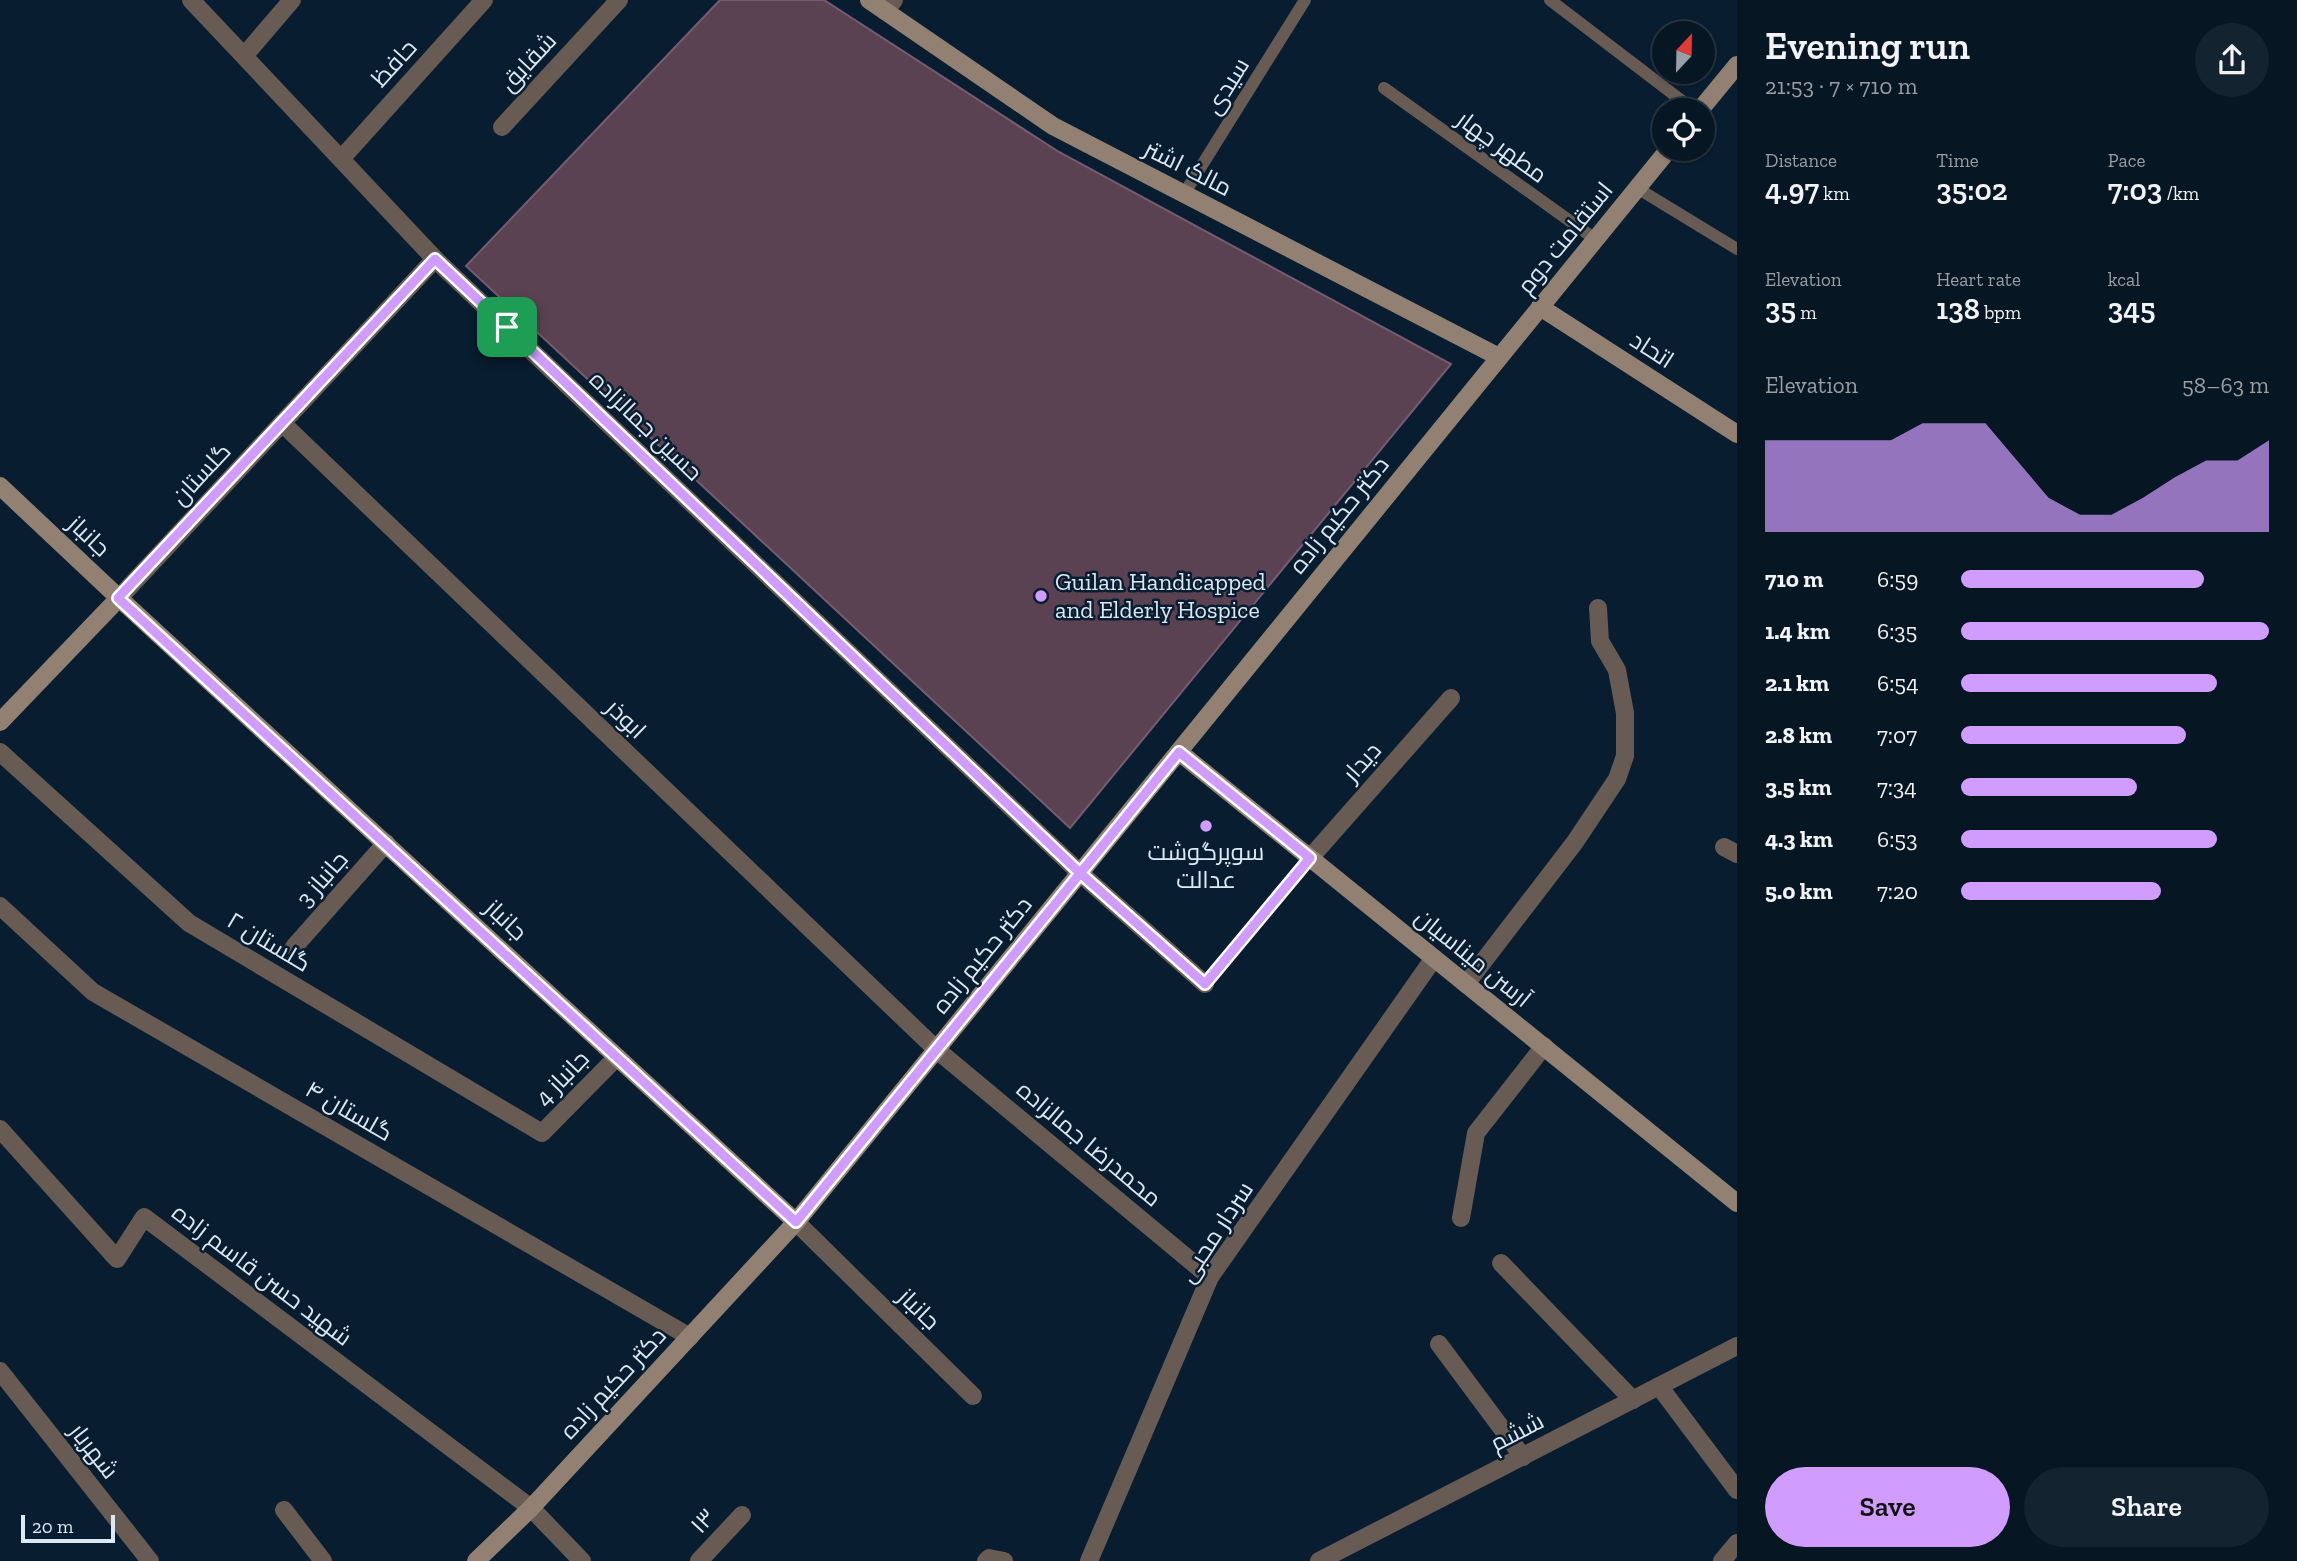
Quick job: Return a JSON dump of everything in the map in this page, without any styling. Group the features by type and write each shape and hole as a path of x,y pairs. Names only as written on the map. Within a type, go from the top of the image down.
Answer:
{"street":[{"name":"حسین جمالزاده","path":"191,0 435,259 1080,873 1205,984"},
{"path":"244,56 292,0"},
{"name":"حافظ","path":"341,159 484,0"},
{"name":"شقایق","path":"502,127 620,0"},
{"name":"مالک اشتر","path":"869,0 890,6 1052,126 1499,358"},
{"path":"1710,98 1737,65"},
{"name":"استقامت دوم","path":"1499,358 1659,161"},
{"name":"گلستان","path":"0,722 435,259"},
{"name":"اتحاد","path":"1540,307 1737,434"},
{"name":"دکتر حکیم زاده","path":"476,1561 531,1508 796,1222 1499,358"},
{"name":"ابوذر","path":"282,423 937,1050"},
{"name":"جانباز","path":"0,486 118,598 796,1222 973,1396"},
{"path":"1466,984 1575,842 1617,779 1625,756 1623,702 1617,670 1600,641 1598,608"},
{"name":"دیدار","path":"1310,858 1451,698"},
{"name":"گلستان ۲","path":"0,752 189,923 542,1133"},
{"name":"آرسن میناسیان","path":"1179,752 1737,1203"},
{"name":"جانباز 3","path":"294,947 386,843"},
{"name":"گلستان ۴","path":"0,906 93,992 690,1337"},
{"name":"سردار محبی","path":"1089,1561 1210,1277 1434,958"},
{"path":"1461,1218 1476,1133 1544,1046"},
{"name":"محمدرضا جمالزاده","path":"937,1050 1210,1277"},
{"name":"جانباز 4","path":"542,1133 617,1057"},
{"name":"شهید حسن قاسم زاده","path":"0,1129 117,1259 144,1217 531,1508"},
{"path":"1501,1263 1633,1400"},
{"path":"1438,1344 1522,1457"},
{"name":"ششم","path":"1319,1561 1737,1346"},
{"name":"شهریار","path":"0,1371 150,1561"},
{"path":"1660,1386 1737,1490"},
{"path":"531,1508 582,1561"},
{"path":"284,1510 323,1561"},
{"name":"۱۳","path":"699,1561 743,1515"},
{"path":"1721,1561 1737,1544"},
{"path":"986,1561 989,1558 1004,1561"}],"lane":[{"name":"سیدی","path":"1184,194 1305,0"},
{"path":"1550,0 1678,98"},
{"name":"مطهر چهار","path":"1384,88 1595,239"},
{"path":"1637,188 1737,250"}],"path":[{"path":"1205,984 1310,858"}],"building":[{"name":"Guilan Handicapped and Elderly Hospice","path":"720,0 824,0 1059,152 1451,364 1070,828 466,266"}],"place":[{"name":"Guilan Handicapped and Elderly Hospice","path":"1041,596"},
{"name":"سوپرگوشت عدالت","path":"1206,826"}],"route":[{"path":"507,327 435,259 118,598 796,1222 1080,873 1179,752 1310,858 1205,984 1080,873 507,327"}]}
